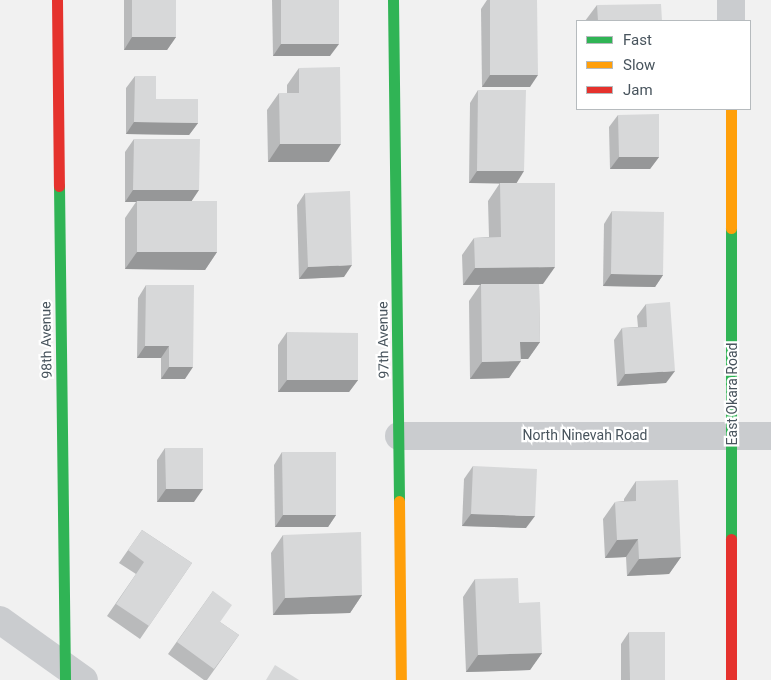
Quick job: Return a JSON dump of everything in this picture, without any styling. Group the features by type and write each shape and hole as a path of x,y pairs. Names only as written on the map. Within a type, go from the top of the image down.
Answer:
{"street":[{"name":"98th Avenue","path":"57,0 71,675"},
{"name":"97th Avenue","path":"393,0 401,680"},
{"path":"730,0 731,20"},
{"name":"East Okara Road","path":"731,110 731,680"},
{"name":"North Ninevah Road","path":"399,436 771,436"},
{"path":"0,620 71,675"}],"building":[{"path":"132,0 176,0 176,37 132,37"},
{"path":"281,0 339,0 339,44 281,44"},
{"path":"490,0 537,0 538,75 490,75"},
{"path":"661,4 662,20 598,20 597,5"},
{"path":"340,67 341,144 280,144 279,93 299,93 299,68"},
{"path":"135,76 156,76 156,99 198,99 198,123 134,122"},
{"path":"478,90 526,90 524,171 477,171"},
{"path":"659,114 659,157 619,157 618,115"},
{"path":"134,139 200,139 199,190 133,190"},
{"path":"500,183 555,183 555,267 475,268 474,238 501,237"},
{"path":"350,191 352,265 308,267 305,193"},
{"path":"137,201 217,201 217,252 137,252"},
{"path":"612,211 664,212 663,275 611,274"},
{"path":"481,284 539,284 540,342 520,342 521,361 482,362"},
{"path":"146,285 194,285 193,367 169,367 169,346 145,346"},
{"path":"670,302 675,371 625,374 622,328 647,327 646,304"},
{"path":"287,332 358,333 358,380 287,380"},
{"path":"165,448 203,448 203,489 166,489"},
{"path":"282,452 336,452 336,515 283,515"},
{"path":"473,466 537,469 535,516 471,514"},
{"path":"678,480 681,557 639,559 638,539 617,540 615,502 636,501 636,481"},
{"path":"142,530 192,563 149,626 116,604 144,562 128,550"},
{"path":"361,532 362,595 285,598 283,535"},
{"path":"518,578 519,603 540,602 542,653 478,655 475,579"},
{"path":"213,591 232,605 220,622 239,635 214,669 177,642"},
{"path":"629,632 665,632 665,680 630,680"},
{"path":"275,665 299,680 266,680"}],"traffic: fast":[{"path":"393,0 399,501"},
{"path":"59,186 65,680"},
{"path":"731,228 731,539"}],"traffic: slow":[{"path":"731,110 731,228"},
{"path":"399,501 401,680"}],"traffic: jam":[{"path":"57,0 59,186"},
{"path":"731,539 731,680"}]}
